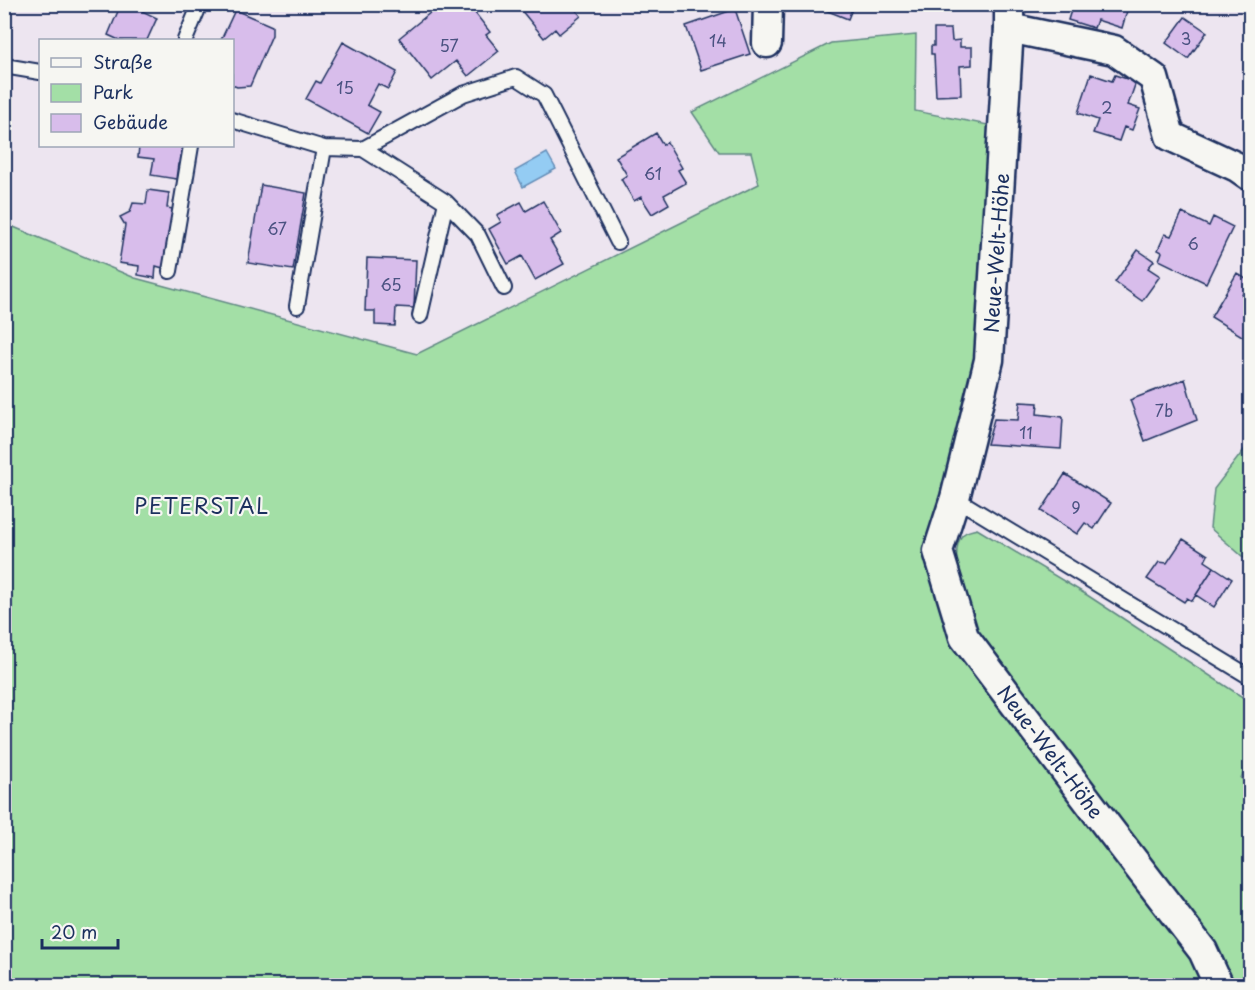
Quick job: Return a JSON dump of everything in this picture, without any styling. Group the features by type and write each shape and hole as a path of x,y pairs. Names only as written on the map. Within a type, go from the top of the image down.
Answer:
{"street":[{"path":"767,43 768,4"},
{"path":"1009,16 1114,50 1154,78 1170,136 1237,167 1251,176"},
{"name":"Neue-Welt-Höhe","path":"1009,16 989,360 955,498 938,551 964,637 1203,951 1219,986"}],"lane":[{"path":"185,39 200,4"},
{"path":"4,66 39,72"},
{"path":"234,121 324,148 363,149 463,94 516,77 544,95 618,242"},
{"path":"170,271 191,147"},
{"path":"297,306 324,148"},
{"path":"363,149 446,202 478,235 504,288"},
{"path":"420,316 446,202"},
{"path":"955,498 1251,677"}],"green space":[{"path":"916,35 915,111 1004,128 989,360 938,551 964,637 1219,985 5,985 4,223 135,278 417,354 759,184 751,152 719,152 692,112 831,43"},
{"path":"1250,442 1250,563 1210,528 1214,489"},
{"path":"977,529 1087,595 1250,702 1250,758 1241,778 1250,786 1250,985 1232,985 966,614 958,574 958,544 963,535"}],"water":[{"path":"547,153 556,169 523,187 515,171"}],"building":[{"path":"121,4 145,4 142,11 157,18 147,39 117,39 108,35"},
{"path":"441,4 468,4 490,32 486,35 499,51 468,76 456,61 432,80 399,38"},
{"path":"516,4 571,4 581,16 559,34 555,29 544,38"},
{"path":"810,4 854,4 848,19"},
{"path":"1073,4 1129,4 1122,28 1097,20 1094,28 1068,20"},
{"path":"735,9 750,54 701,70 686,26"},
{"path":"235,10 272,26 272,35 250,86 234,86 234,39 221,39"},
{"path":"1185,17 1207,32 1188,59 1166,43"},
{"path":"934,29 951,29 952,41 960,40 960,47 972,47 972,65 960,66 961,95 936,96 934,54 931,54 931,46 934,46"},
{"path":"343,42 397,72 388,89 378,84 367,105 380,112 368,133 306,99 316,81 320,83"},
{"path":"1091,74 1112,81 1115,75 1136,82 1128,105 1140,109 1132,130 1124,127 1119,141 1093,133 1098,120 1078,113"},
{"path":"656,133 663,145 667,142 682,168 678,170 686,183 664,195 669,204 652,214 641,197 634,201 621,179 627,175 616,157"},
{"path":"139,147 187,147 184,165 178,164 176,179 151,175 154,159 138,157"},
{"path":"261,185 306,193 293,270 248,263"},
{"path":"148,190 169,193 167,208 173,209 163,268 156,266 155,278 138,275 139,266 119,263 125,225 120,217 130,212 133,203 146,204"},
{"path":"543,201 561,233 550,240 564,264 535,280 522,256 508,264 489,229 501,222 497,215 521,202 526,211"},
{"path":"1182,213 1209,226 1213,217 1233,227 1206,283 1159,260 1162,252 1158,250 1165,234 1171,236"},
{"path":"1138,250 1154,261 1148,268 1160,276 1142,301 1115,282"},
{"path":"367,258 416,260 414,308 396,307 395,326 375,325 375,311 365,311"},
{"path":"1237,273 1250,282 1242,295 1250,301 1250,341 1211,317"},
{"path":"1185,379 1197,420 1145,441 1130,400"},
{"path":"1020,402 1038,403 1037,414 1063,417 1061,449 987,444 994,419 1018,420"},
{"path":"1065,474 1111,503 1094,529 1085,523 1077,534 1041,511"},
{"path":"1183,539 1208,555 1205,561 1214,567 1192,601 1187,598 1184,602 1147,579 1159,562 1167,563"},
{"path":"1214,567 1232,579 1214,607 1196,595"}],"district":[{"name":"PETERSTAL","path":"202,505"}]}
